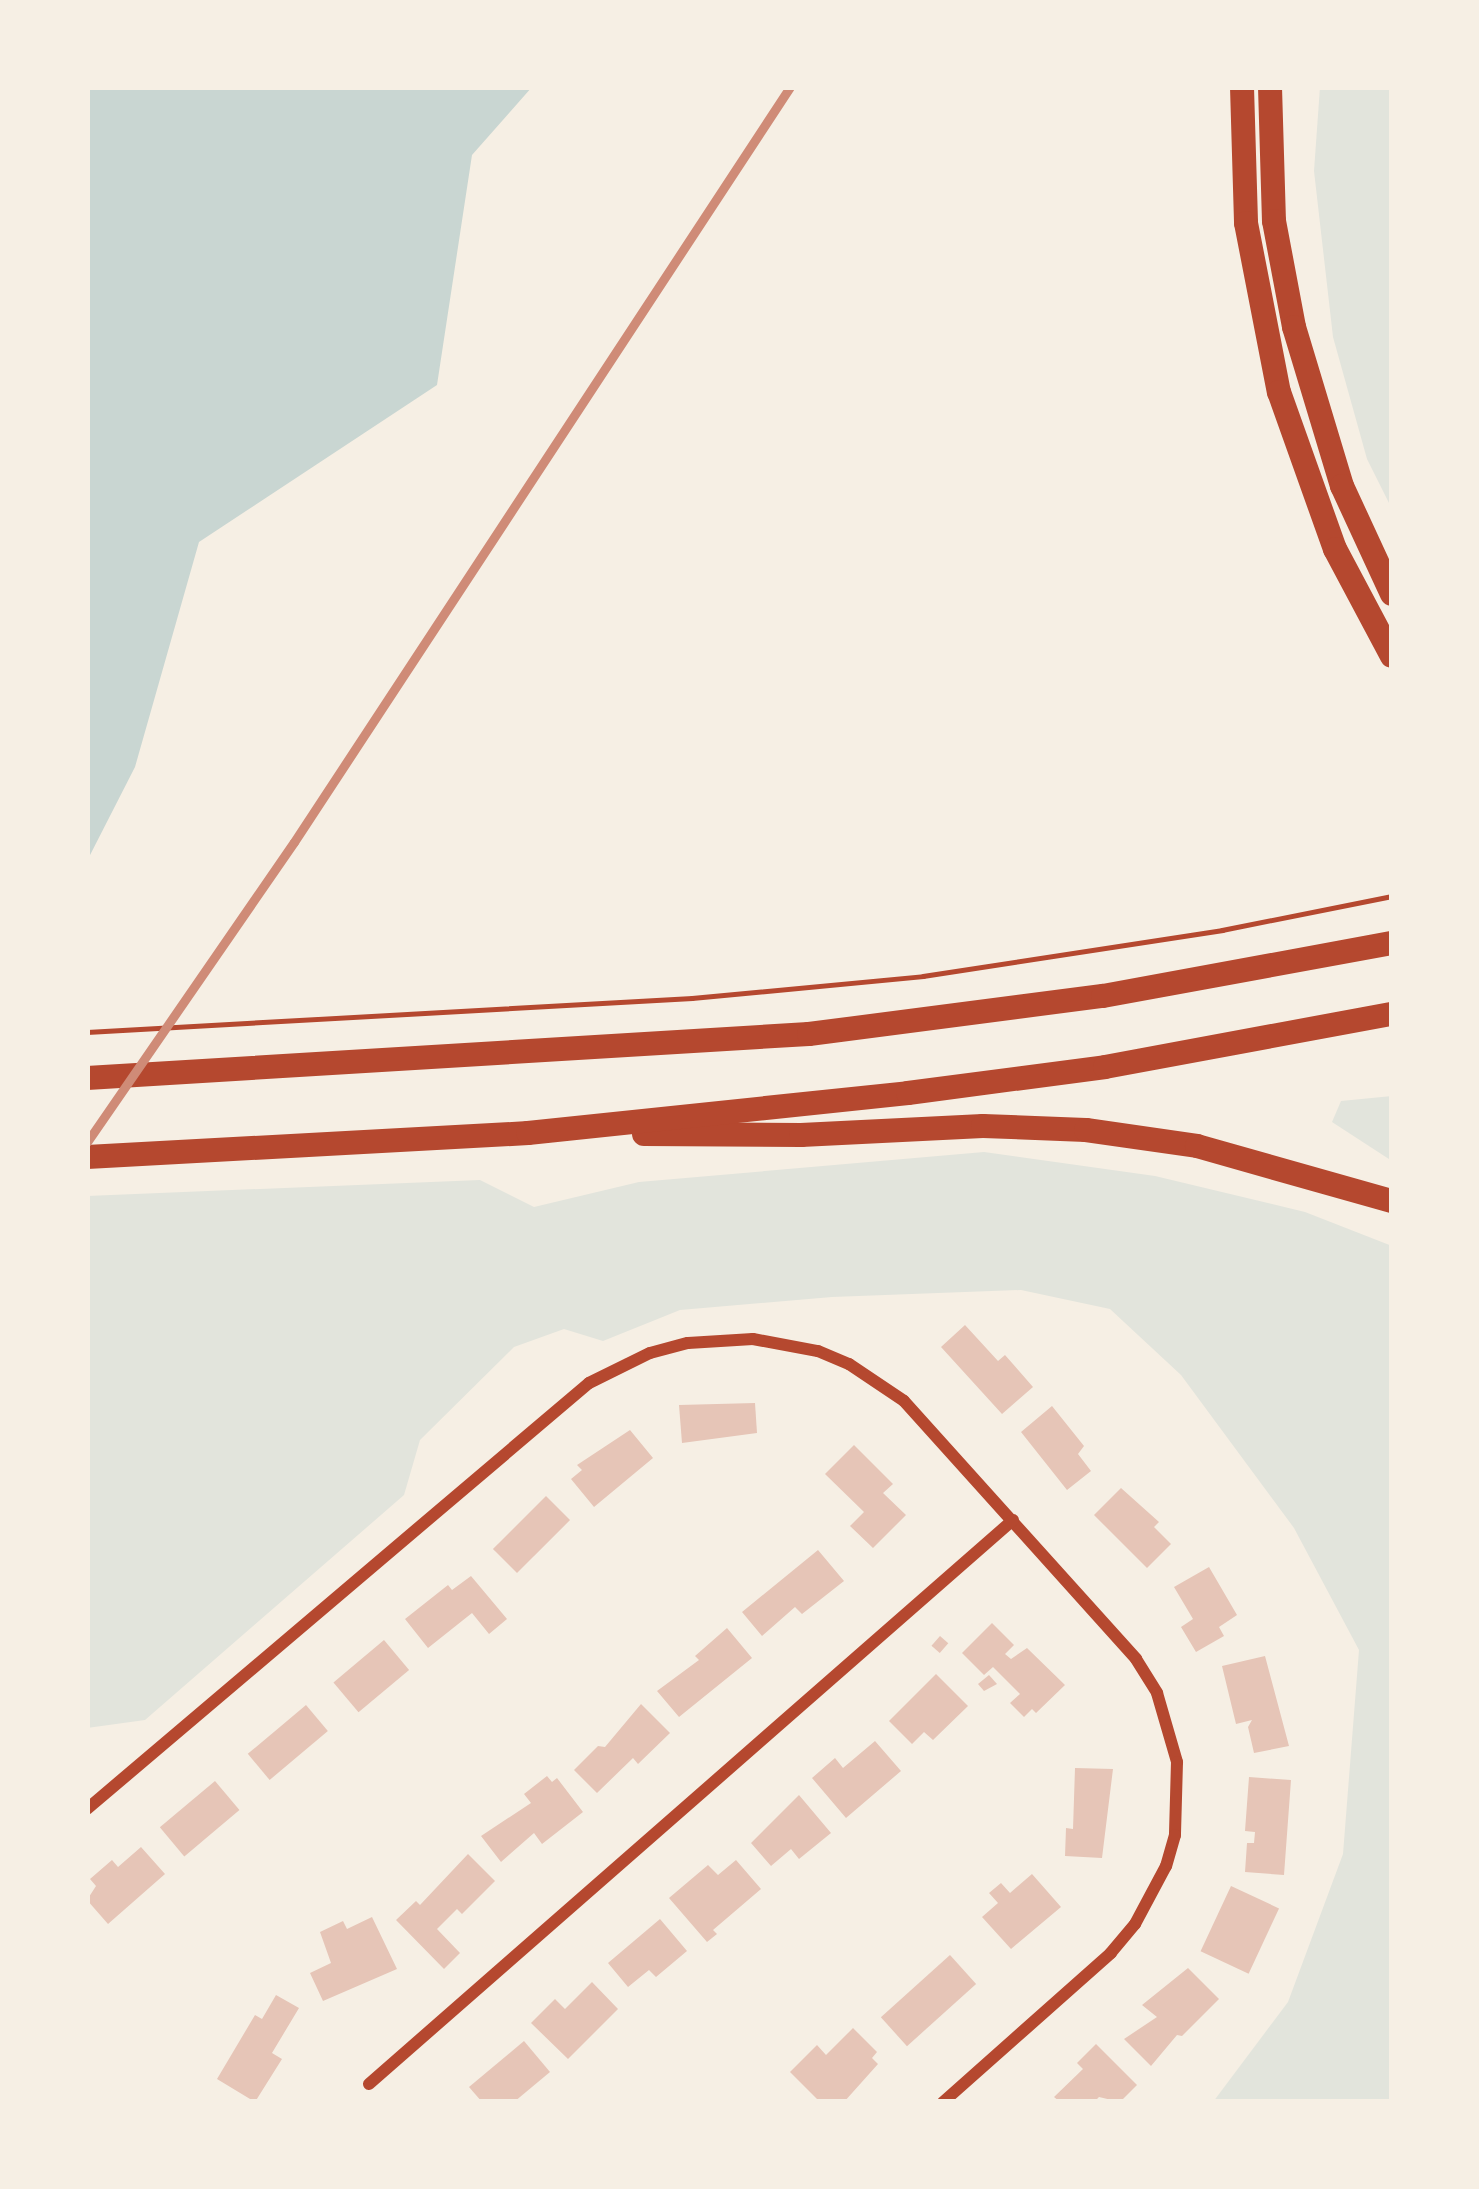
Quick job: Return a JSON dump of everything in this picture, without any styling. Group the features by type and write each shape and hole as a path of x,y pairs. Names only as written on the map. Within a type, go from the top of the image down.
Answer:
{"highway":[{"path":"1241,87 1246,223 1279,392 1335,549 1392,656"},
{"path":"1270,87 1274,221 1294,327 1342,486 1392,594"},
{"path":"87,1078 710,1044 886,1026 1102,996 1392,943"},
{"path":"87,1157 528,1133 1008,1081 1392,1014"},
{"path":"528,1133 801,1135 983,1126 1086,1130 1197,1146 1392,1201"}],"street":[{"path":"87,1809 589,1383 650,1353 688,1343 753,1339 818,1351 849,1364 904,1401 1136,1660 1157,1693 1177,1762 1175,1835 1154,1894 1111,1953 943,2102"},
{"path":"369,2084 1013,1520"}],"path":[{"path":"87,1032 669,999 923,976 1222,930 1392,896"}],"shaded area":[{"path":"87,87 532,87 472,155 437,385 199,542 135,767 87,861"},
{"path":"1320,87 1392,87 1392,509 1367,459 1333,337 1314,171"},
{"path":"1392,1096 1392,1161 1332,1122 1341,1101"},
{"path":"984,1152 1155,1176 1305,1212 1392,1246 1392,2102 1213,2102 1288,2002 1343,1854 1359,1650 1294,1528 1181,1375 1110,1309 1021,1290 832,1297 680,1310 603,1341 564,1329 514,1347 420,1440 404,1495 145,1720 87,1728 87,1196 480,1180 534,1207 639,1182"}],"building":[{"path":"965,1325 998,1361 1005,1355 1033,1387 1002,1414 941,1347"},
{"path":"755,1403 757,1433 682,1443 679,1405"},
{"path":"1052,1406 1084,1446 1078,1454 1091,1471 1067,1490 1021,1432"},
{"path":"630,1430 653,1458 594,1507 571,1479 582,1470 577,1465"},
{"path":"854,1445 893,1484 883,1493 906,1515 873,1548 850,1526 864,1512 825,1474"},
{"path":"1121,1488 1159,1522 1154,1527 1171,1544 1147,1568 1094,1515"},
{"path":"546,1496 570,1520 517,1573 493,1549"},
{"path":"818,1550 844,1581 802,1614 795,1607 762,1636 742,1612"},
{"path":"1209,1567 1237,1615 1219,1627 1224,1636 1196,1652 1181,1627 1193,1619 1174,1587"},
{"path":"471,1576 507,1619 489,1634 472,1613 428,1648 405,1619 448,1585 452,1590"},
{"path":"992,1623 1014,1645 1005,1654 1011,1659 1027,1648 1065,1685 1036,1713 1032,1709 1024,1717 1010,1703 1020,1694 993,1667 984,1675 962,1653"},
{"path":"727,1628 752,1658 679,1717 657,1691 699,1660 695,1656"},
{"path":"940,1636 948,1643 940,1653 931,1646"},
{"path":"384,1640 409,1670 359,1712 333,1682"},
{"path":"1265,1656 1289,1746 1254,1753 1248,1727 1252,1720 1236,1724 1222,1666"},
{"path":"936,1674 968,1706 933,1740 924,1732 912,1744 889,1721"},
{"path":"989,1675 997,1684 984,1691 978,1684"},
{"path":"641,1704 670,1733 638,1764 633,1758 597,1793 574,1770 598,1746 605,1747"},
{"path":"306,1705 328,1731 270,1780 248,1754"},
{"path":"875,1741 901,1771 846,1818 812,1778 835,1758 843,1768"},
{"path":"1075,1768 1113,1769 1102,1858 1065,1856 1066,1828 1073,1829"},
{"path":"547,1776 552,1782 557,1778 583,1812 542,1844 534,1833 501,1862 481,1836 531,1803 524,1794"},
{"path":"1249,1777 1291,1780 1284,1875 1245,1872 1247,1843 1254,1843 1255,1832 1245,1831"},
{"path":"215,1781 239,1810 184,1856 160,1827"},
{"path":"799,1795 831,1833 799,1859 791,1849 771,1866 751,1843"},
{"path":"141,1847 165,1874 108,1924 87,1900 96,1886 90,1879 112,1860 118,1867"},
{"path":"468,1854 495,1881 462,1914 457,1909 437,1929 460,1953 444,1969 396,1920 416,1901 420,1905"},
{"path":"736,1860 761,1889 713,1930 717,1934 707,1942 669,1898 708,1865 718,1875"},
{"path":"1032,1874 1061,1907 1011,1949 982,1917 998,1903 989,1893 1001,1883 1010,1893"},
{"path":"1231,1886 1279,1908 1249,1974 1201,1951"},
{"path":"372,1917 397,1969 323,2001 310,1973 331,1963 320,1932 343,1921 347,1929"},
{"path":"660,1919 687,1951 656,1977 649,1970 628,1987 608,1963"},
{"path":"950,1955 976,1984 907,2046 881,2017"},
{"path":"1188,1968 1219,1999 1182,2036 1177,2035 1151,2066 1124,2039 1157,2017 1142,2005"},
{"path":"592,1982 618,2009 568,2059 531,2023 555,1999 565,2009"},
{"path":"276,1995 299,2008 272,2053 282,2059 255,2102 217,2079 255,2015 262,2019"},
{"path":"853,2028 877,2052 872,2058 878,2064 844,2102 820,2102 790,2072 817,2045 826,2055"},
{"path":"524,2041 550,2072 514,2102 482,2102 469,2087"},
{"path":"1096,2044 1137,2085 1120,2102 1099,2097 1094,2102 1060,2102 1054,2097 1083,2069 1077,2063"}],"railway":[{"path":"87,1142 294,842 790,87"}]}
